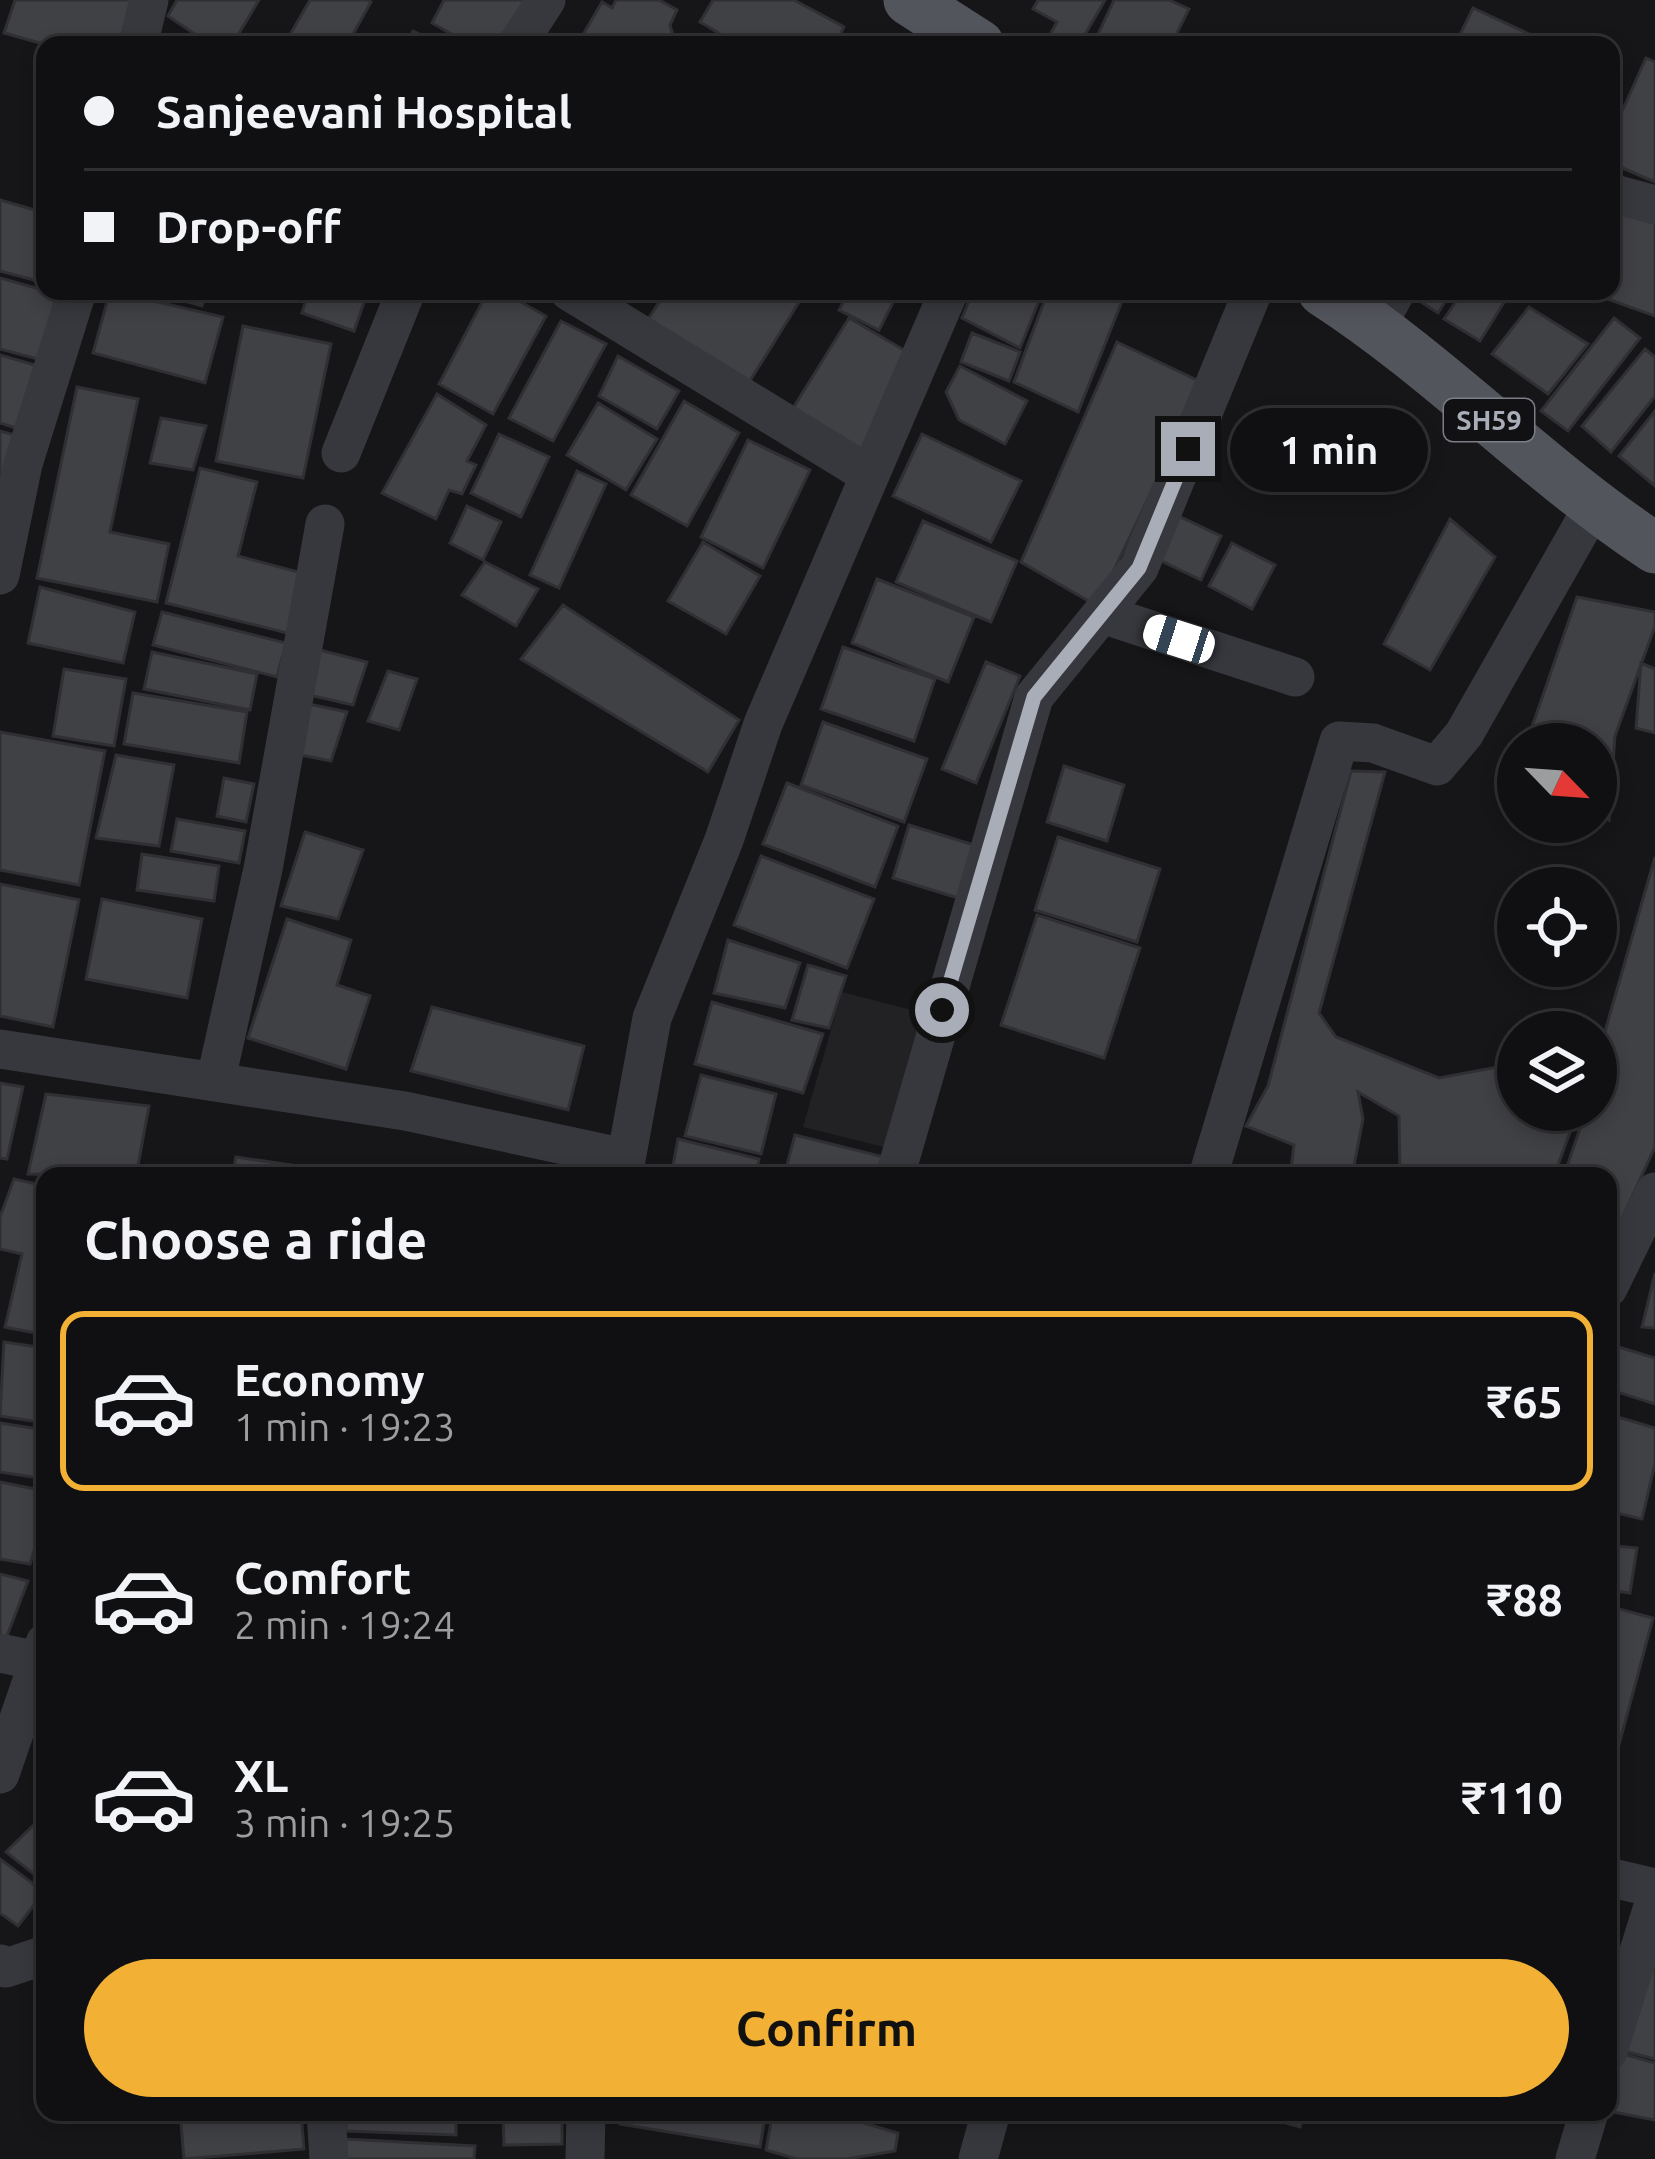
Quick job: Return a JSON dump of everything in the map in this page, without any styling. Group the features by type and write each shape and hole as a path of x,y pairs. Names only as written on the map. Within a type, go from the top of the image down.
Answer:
{"main road":[{"path":"909,0 965,36"},
{"name":"SH59","path":"1357,300 1387,308 1593,507 1655,548"}],"street":[{"path":"140,36 149,0"},
{"path":"523,36 545,0"},
{"path":"1620,196 1655,205"},
{"path":"0,575 6,520 74,300"},
{"path":"341,453 402,300"},
{"path":"584,300 868,474"},
{"path":"0,1048 405,1111 624,1167 652,1018 724,841 763,724 945,300"},
{"path":"898,1167 1034,697 1139,568 1248,300"},
{"path":"1211,1167 1339,741 1373,743 1437,766 1464,734 1593,507"},
{"path":"216,1079 263,869 325,524"},
{"path":"1102,614 1295,677"},
{"path":"1617,1270 1655,1192"},
{"path":"0,1653 36,1655"},
{"path":"0,1774 36,1674"},
{"path":"1617,1879 1655,1888"},
{"path":"1617,2022 1655,1900"},
{"path":"0,1964 6,1968 36,1958"},
{"path":"327,2121 329,2159"},
{"path":"585,2159 586,2121"},
{"path":"978,2159 985,2121"},
{"path":"1575,2159 1586,2121"}],"shaded area":[{"path":"842,992 927,1014 888,1148 803,1127"}],"building":[{"path":"15,0 134,0 132,36 36,36 36,42 4,33"},
{"path":"177,0 259,0 237,36 198,36 168,16"},
{"path":"310,0 371,2 352,36 289,36"},
{"path":"444,0 526,0 506,36 455,36 432,23"},
{"path":"616,0 659,0 677,10 670,25 673,36 582,36 602,2 612,8"},
{"path":"713,0 794,0 844,27 840,36 724,36 700,22"},
{"path":"1038,0 1105,0 1084,36 1049,36 1057,22 1033,9"},
{"path":"1114,0 1169,0 1189,9 1176,36 1097,36"},
{"path":"1473,8 1534,36 1459,36"},
{"path":"1646,58 1655,62 1655,182 1620,167 1620,116"},
{"path":"0,200 36,210 36,281 0,271"},
{"path":"1622,205 1655,219 1655,316 1610,300 1620,300"},
{"path":"0,278 36,288 36,300 67,300 49,362 0,349"},
{"path":"108,300 149,300 223,317 205,383 93,353"},
{"path":"306,300 365,300 354,331 302,313"},
{"path":"483,300 517,300 546,316 493,414 439,384"},
{"path":"660,300 800,300 748,384 647,321"},
{"path":"844,300 894,300 879,330 839,310"},
{"path":"969,300 1039,300 1020,348 962,318"},
{"path":"1045,300 1122,300 1078,412 1014,382"},
{"path":"1418,300 1446,300 1438,313"},
{"path":"1457,300 1505,300 1480,341 1444,319"},
{"path":"1529,307 1588,344 1548,394 1492,354"},
{"path":"849,318 916,357 862,457 790,413"},
{"path":"1614,318 1640,338 1568,431 1541,411"},
{"path":"561,321 606,344 553,441 509,418"},
{"path":"243,326 331,344 303,478 216,461"},
{"path":"972,333 1020,352 1009,381 961,362"},
{"path":"1117,342 1203,383 1097,606 1021,562"},
{"path":"1645,349 1655,357 1655,396 1611,452 1582,426"},
{"path":"0,355 45,368 25,431 0,423"},
{"path":"618,356 679,391 657,429 599,396"},
{"path":"960,366 1027,401 1005,444 959,420 946,392"},
{"path":"77,387 138,399 110,532 169,544 157,602 37,578"},
{"path":"437,394 486,425 467,461 476,465 462,494 449,490 436,519 382,493"},
{"path":"684,401 739,433 687,526 631,495"},
{"path":"598,403 657,439 626,490 567,455"},
{"path":"1655,411 1655,486 1619,456"},
{"path":"161,418 206,426 193,470 150,463"},
{"path":"0,431 25,438 0,499"},
{"path":"499,434 549,457 521,517 471,493"},
{"path":"922,434 1021,481 991,542 893,496"},
{"path":"748,440 810,470 763,568 701,537"},
{"path":"200,468 257,482 238,556 302,573 287,633 166,603"},
{"path":"577,471 606,484 559,588 530,575"},
{"path":"467,506 501,522 483,560 450,543"},
{"path":"1170,512 1221,536 1201,580 1149,555"},
{"path":"1450,519 1495,557 1430,670 1384,644"},
{"path":"923,521 1017,561 991,622 896,582"},
{"path":"703,542 760,576 726,634 668,601"},
{"path":"1232,543 1275,565 1252,609 1209,586"},
{"path":"485,562 538,589 516,626 462,595"},
{"path":"877,579 974,617 948,682 852,643"},
{"path":"40,587 135,612 123,663 28,643"},
{"path":"1577,597 1655,612 1655,626 1617,730 1617,723 1533,723"},
{"path":"563,605 739,720 708,772 521,659"},
{"path":"162,612 286,643 277,677 153,645"},
{"path":"843,647 935,679 914,741 821,709"},
{"path":"312,648 367,662 353,705 300,693"},
{"path":"152,652 257,674 250,710 144,689"},
{"path":"986,662 1020,676 976,783 942,769"},
{"path":"1641,663 1655,669 1655,733 1636,728"},
{"path":"64,669 126,679 114,746 53,736"},
{"path":"388,671 417,679 399,730 368,721"},
{"path":"133,693 247,712 239,763 124,744"},
{"path":"304,703 347,712 331,761 291,753"},
{"path":"823,722 927,759 904,822 801,785"},
{"path":"0,732 105,751 79,885 0,870"},
{"path":"116,755 174,765 159,846 96,838"},
{"path":"1064,766 1124,785 1107,841 1047,822"},
{"path":"1351,771 1385,772 1319,1013 1336,1037 1439,1078 1497,1067 1497,1131 1570,1131 1557,1167 1400,1167 1399,1116 1358,1092 1363,1119 1354,1167 1291,1167 1294,1145 1246,1126 1268,1086"},
{"path":"224,778 254,784 246,822 217,816"},
{"path":"787,783 898,826 875,887 763,844"},
{"path":"177,819 245,831 239,863 171,851"},
{"path":"909,825 974,845 958,898 893,878"},
{"path":"305,832 363,850 338,919 281,906"},
{"path":"1058,837 1160,869 1137,942 1035,910"},
{"path":"142,854 219,866 214,901 137,890"},
{"path":"761,856 874,899 847,968 734,925"},
{"path":"1655,857 1655,1147 1617,1229 1617,1167 1567,1167 1579,1131 1617,1131 1617,1011 1611,1011"},
{"path":"0,884 79,900 53,1027 0,1016"},
{"path":"102,899 202,919 187,998 86,979"},
{"path":"1037,915 1140,948 1104,1058 1001,1025"},
{"path":"287,919 351,940 337,985 370,996 346,1069 248,1038"},
{"path":"728,940 800,963 785,1008 714,993"},
{"path":"808,965 846,976 829,1028 792,1020"},
{"path":"712,1002 823,1034 803,1093 695,1064"},
{"path":"432,1007 584,1046 568,1110 411,1071"},
{"path":"701,1075 776,1094 761,1154 685,1136"},
{"path":"0,1083 23,1087 7,1159 0,1158"},
{"path":"46,1094 149,1106 138,1167 36,1167 36,1174 28,1174"},
{"path":"795,1135 884,1157 881,1167 786,1167"},
{"path":"678,1139 759,1159 758,1167 673,1167"},
{"path":"236,1157 304,1167 234,1167"},
{"path":"14,1179 36,1184 36,1333 5,1327 22,1254 0,1249 0,1217"},
{"path":"1655,1273 1655,1328 1642,1327"},
{"path":"4,1342 36,1347 36,1422 0,1416"},
{"path":"1617,1347 1655,1358 1655,1404 1617,1392"},
{"path":"1617,1417 1655,1428 1655,1463 1642,1519 1617,1513"},
{"path":"0,1423 36,1429 36,1478 0,1472"},
{"path":"0,1482 36,1489 36,1544 30,1564 0,1559"},
{"path":"1617,1546 1637,1548 1630,1593 1617,1591"},
{"path":"0,1574 28,1581 5,1641 0,1640"},
{"path":"1617,1608 1653,1618 1617,1744"},
{"path":"36,1823 36,1876 6,1852"},
{"path":"0,1859 36,1886 36,1902 18,1926 0,1913"},
{"path":"1655,1961 1655,2059 1620,2050"},
{"path":"1617,2052 1655,2063 1655,2120 1617,2113"},
{"path":"181,2121 302,2121 304,2149 184,2159"},
{"path":"346,2121 456,2121 456,2135 346,2131"},
{"path":"503,2121 562,2121 562,2144 504,2145"},
{"path":"620,2121 764,2121 760,2147"},
{"path":"771,2121 857,2121 898,2133 895,2151 847,2159 797,2159 766,2150"},
{"path":"345,2139 475,2146 474,2159 345,2159"}],"route":[{"path":"942,1010 1034,697 1139,568 1188,449"}]}
